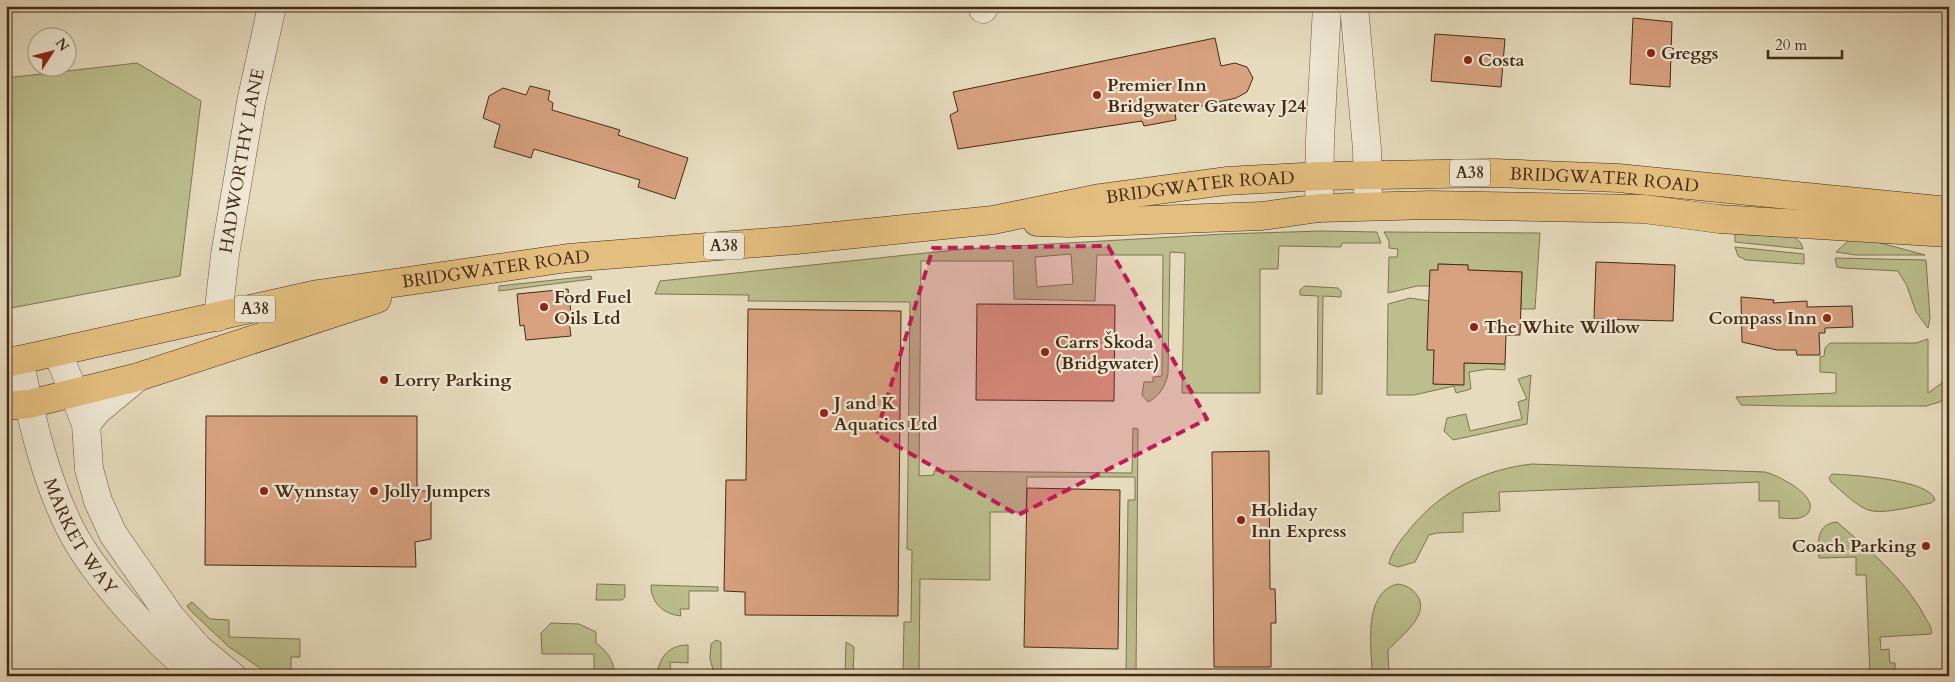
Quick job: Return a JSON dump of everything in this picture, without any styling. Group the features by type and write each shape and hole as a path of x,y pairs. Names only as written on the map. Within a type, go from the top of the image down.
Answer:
{"main road":[{"name":"BRIDGWATER ROAD","path":"13,362 318,294 568,258 796,240 993,220 1100,198 1226,181 1368,174 1495,173 1618,178 1949,211"},
{"name":"BRIDGWATER ROAD","path":"993,220 1070,223 1262,216 1320,208 1368,205 1644,209 1719,219 1949,232"},
{"name":"BRIDGWATER ROAD","path":"18,405 138,378 455,275"}],"street":[{"name":"HADWORTHY LANE","path":"218,317 225,255 251,102 272,6"},
{"path":"1320,208 1320,139 1327,6"},
{"path":"1354,6 1368,174 1368,205"},
{"name":"MARKET WAY","path":"58,352 86,424 88,469 98,501 113,534 170,616 198,648 232,676"},
{"name":"MARKET WAY","path":"13,362 18,405 70,528 88,560 156,640 200,676"},
{"path":"86,424 98,410 138,378"}],"highlighted area":[{"path":"1108,246 1207,419 1018,515 876,434 933,248"}],"green space":[{"path":"137,63 201,101 180,276 6,309 6,78 28,75 28,78 78,78 78,70"},
{"path":"1322,231 1377,232 1381,243 1342,243 1341,247 1279,246 1278,269 1260,269 1260,393 1182,393 1185,253 1170,252 1168,374 1165,383 1156,397 1148,402 1142,395 1144,382 1153,382 1153,377 1162,376 1163,255 1097,255 1095,301 1014,299 1013,261 921,261 919,476 934,475 934,471 1132,473 1133,428 1138,429 1136,676 1126,676 1128,500 1135,500 1135,477 1027,477 1026,512 990,512 990,580 920,579 919,676 903,676 904,622 911,622 912,550 907,549 910,302 748,301 749,295 655,294 660,281 964,249 1224,234","holes":["1071,254 1073,284 1037,287 1035,257"]},
{"path":"1384,232 1540,233 1535,309 1521,309 1522,272 1468,270 1468,265 1439,264 1430,286 1417,286 1388,293 1389,257 1397,257 1398,249 1389,248 1389,241"},
{"path":"1735,234 1794,237 1801,243 1803,249 1735,242"},
{"path":"1849,240 1877,242 1925,255 1856,255 1836,252"},
{"path":"1735,247 1804,254 1804,264 1746,260 1738,256"},
{"path":"1835,258 1926,260 1930,318 1928,328 1916,312 1907,286 1898,271 1837,267"},
{"path":"591,276 592,279 499,291 499,286"},
{"path":"1305,286 1338,288 1341,291 1341,297 1323,296 1322,394 1317,394 1318,296 1300,295 1300,290"},
{"path":"1410,298 1429,301 1434,350 1434,384 1463,385 1464,363 1505,364 1505,370 1488,369 1469,372 1471,389 1456,393 1454,386 1414,395 1387,395 1388,304"},
{"path":"1928,339 1928,393 1949,378 1949,395 1940,402 1926,406 1764,406 1741,405 1736,397 1836,393 1836,373 1820,372 1820,357 1824,356 1825,348 1830,343 1916,343"},
{"path":"1531,375 1527,424 1453,440 1444,431 1447,418 1466,414 1470,431 1522,419 1518,402 1527,399 1518,379"},
{"path":"1532,464 1765,472 1786,481 1801,491 1810,503 1810,509 1806,515 1800,518 1779,518 1779,501 1759,501 1759,482 1499,492 1500,511 1463,513 1463,532 1429,535 1415,562 1398,567 1389,564 1393,553 1405,535 1431,507 1446,496 1477,478 1513,467"},
{"path":"1832,474 1871,477 1905,483 1930,493 1935,500 1931,503 1899,510 1868,510 1853,501 1831,482 1829,478"},
{"path":"1837,522 1897,577 1917,603 1930,625 1931,634 1880,637 1881,650 1889,649 1890,663 1895,663 1895,675 1912,676 1870,676 1866,575 1856,575 1856,557 1819,558 1819,540 1822,530 1830,523"},
{"path":"597,584 625,585 625,597 622,600 596,600"},
{"path":"1397,584 1408,587 1417,595 1420,610 1412,625 1388,650 1389,676 1372,676 1371,623 1374,610 1378,599 1386,590"},
{"path":"651,585 718,587 718,591 689,591 689,609 680,609 681,616 669,613 659,606 653,597"},
{"path":"192,602 210,619 229,620 229,637 300,639 300,657 291,657 291,676 272,676 229,647 187,606"},
{"path":"551,623 579,624 596,632 596,643 610,657 615,676 608,676 607,672 594,672 594,654 542,654 541,633"},
{"path":"716,640 721,642 721,676 714,673 710,659 711,644"},
{"path":"846,642 854,647 853,676 845,676"},
{"path":"688,645 688,663 670,662 671,676 657,676 660,663 666,653 675,647"}],"building":[{"name":"Greggs","path":"1633,18 1672,22 1670,87 1630,84"},
{"name":"Costa","path":"1435,34 1505,39 1501,87 1431,81"},
{"name":"Premier Inn Bridgwater Gateway J24","path":"1215,38 1221,66 1235,63 1247,67 1253,78 1247,92 1236,98 1175,112 1176,120 1144,126 1142,121 958,149 950,115 958,111 953,92"},
{"path":"530,86 550,91 548,100 553,103 552,110 620,130 618,135 688,158 675,199 638,187 640,180 534,149 531,158 494,147 500,125 483,118 489,96 503,88 526,95"},
{"path":"1596,262 1675,265 1673,321 1594,319"},
{"name":"The White Willow","path":"1438,264 1468,265 1468,270 1522,272 1520,335 1506,335 1505,364 1464,363 1464,385 1433,384 1434,350 1427,350 1430,270 1438,270"},
{"name":"Ford Fuel Oils Ltd","path":"568,289 572,321 569,321 571,336 526,340 524,325 520,326 517,294"},
{"path":"1741,297 1774,300 1773,303 1807,301 1807,307 1852,306 1853,327 1825,328 1825,333 1819,333 1820,355 1797,355 1796,350 1777,350 1742,342"},
{"name":"Carrs Škoda (Bridgwater)","path":"977,304 1115,305 1114,401 976,400"},
{"name":"J and K Aquatics Ltd","path":"748,309 901,311 898,616 745,615 745,592 724,591 726,480 746,480"},
{"path":"206,416 417,416 417,490 431,492 431,539 415,542 416,567 205,565"},
{"name":"Holiday Inn Express","path":"1269,451 1270,589 1275,589 1276,623 1271,623 1271,667 1214,667 1212,452"},
{"path":"1027,488 1120,490 1118,649 1024,647"}],"place":[{"name":"Greggs","path":"1651,53"},
{"name":"Costa","path":"1468,60"},
{"name":"Premier Inn Bridgwater Gateway J24","path":"1097,95"},
{"name":"Ford Fuel Oils Ltd","path":"544,307"},
{"name":"Compass Inn","path":"1827,318"},
{"name":"The White Willow","path":"1474,327"},
{"name":"Carrs Škoda (Bridgwater)","path":"1045,352"},
{"name":"Lorry Parking","path":"384,380"},
{"name":"J and K Aquatics Ltd","path":"824,413"},
{"name":"Wynnstay","path":"264,491"},
{"name":"Jolly Jumpers","path":"374,491"},
{"name":"Holiday Inn Express","path":"1241,520"},
{"name":"Coach Parking","path":"1926,546"}]}
